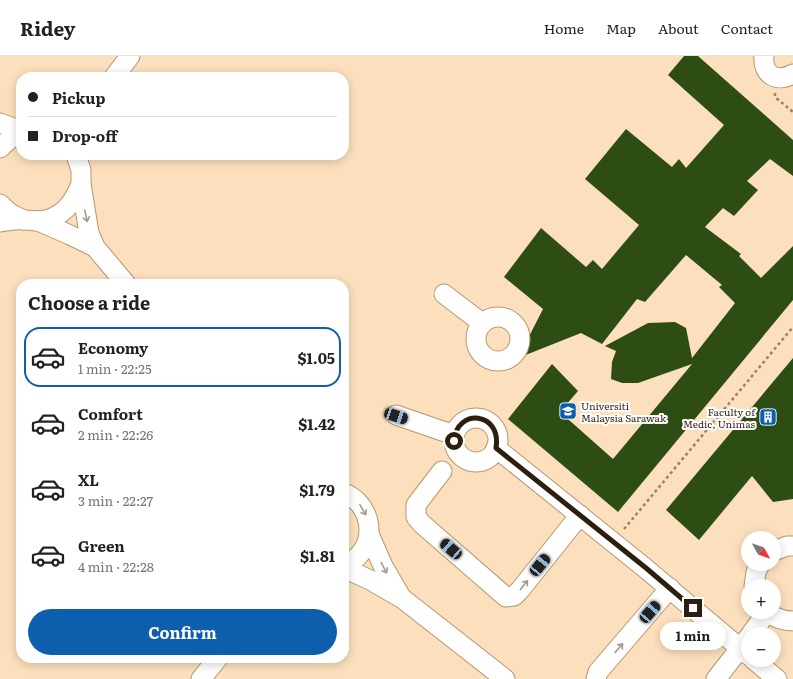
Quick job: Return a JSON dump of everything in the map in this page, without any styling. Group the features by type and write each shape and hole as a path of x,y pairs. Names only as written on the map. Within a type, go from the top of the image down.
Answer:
{"street":[{"path":"118,72 130,56"},
{"path":"764,56 765,68 774,77 781,78 793,74"},
{"path":"0,123 16,130"},
{"path":"0,148 16,134"},
{"path":"78,160 81,170 81,184 90,233 95,247 122,279"},
{"path":"0,222 10,220 52,218 66,210 75,198 81,184"},
{"path":"0,204 11,214 70,235 95,247"},
{"path":"444,294 482,323"},
{"path":"396,416 454,435"},
{"path":"470,418 486,420 492,425 496,432 496,448 486,459 471,461 459,454 455,448 454,435 458,427 470,418"},
{"path":"496,448 670,588 741,642"},
{"path":"442,471 416,505 416,517 422,524 506,597 514,596 580,515"},
{"path":"349,496 357,501 364,510 369,522 369,534 366,545 360,554 349,564"},
{"path":"369,534 383,566 403,599"},
{"path":"781,548 793,546"},
{"path":"349,570 403,599 505,679"},
{"path":"596,679 598,672 670,588"},
{"path":"779,619 793,621"},
{"path":"716,679 741,654"},
{"path":"201,679 214,663"},
{"path":"766,667 777,679"}],"path":[{"path":"614,542 793,327"}],"building":[{"path":"684,56 698,56 793,140 793,176 770,159 747,181 758,190 734,216 723,208 705,227 741,254 739,256 761,278 793,246 793,300 618,512 508,419 552,364 578,391 560,412 613,459 692,364 638,383 622,383 611,379 612,362 616,351 605,346 648,323 675,322 686,328 692,358 735,303 719,287 722,285 686,255 645,302 637,299 602,344 581,333 518,358 543,309 504,277 541,228 586,267 593,260 602,269 639,225 585,179 626,129 672,167 679,159 686,168 724,125 668,75"},
{"name":"Faculty of Medic, Unimas","path":"793,358 793,499 773,502 752,476 699,540 666,510"}],"place":[{"name":"Universiti Malaysia Sarawak","path":"568,411"},
{"name":"Faculty of Medic, Unimas","path":"768,417"}],"route":[{"path":"454,441 454,435 458,427 463,422 470,418 486,420 492,425 496,432 496,448 646,568 693,608"}]}
